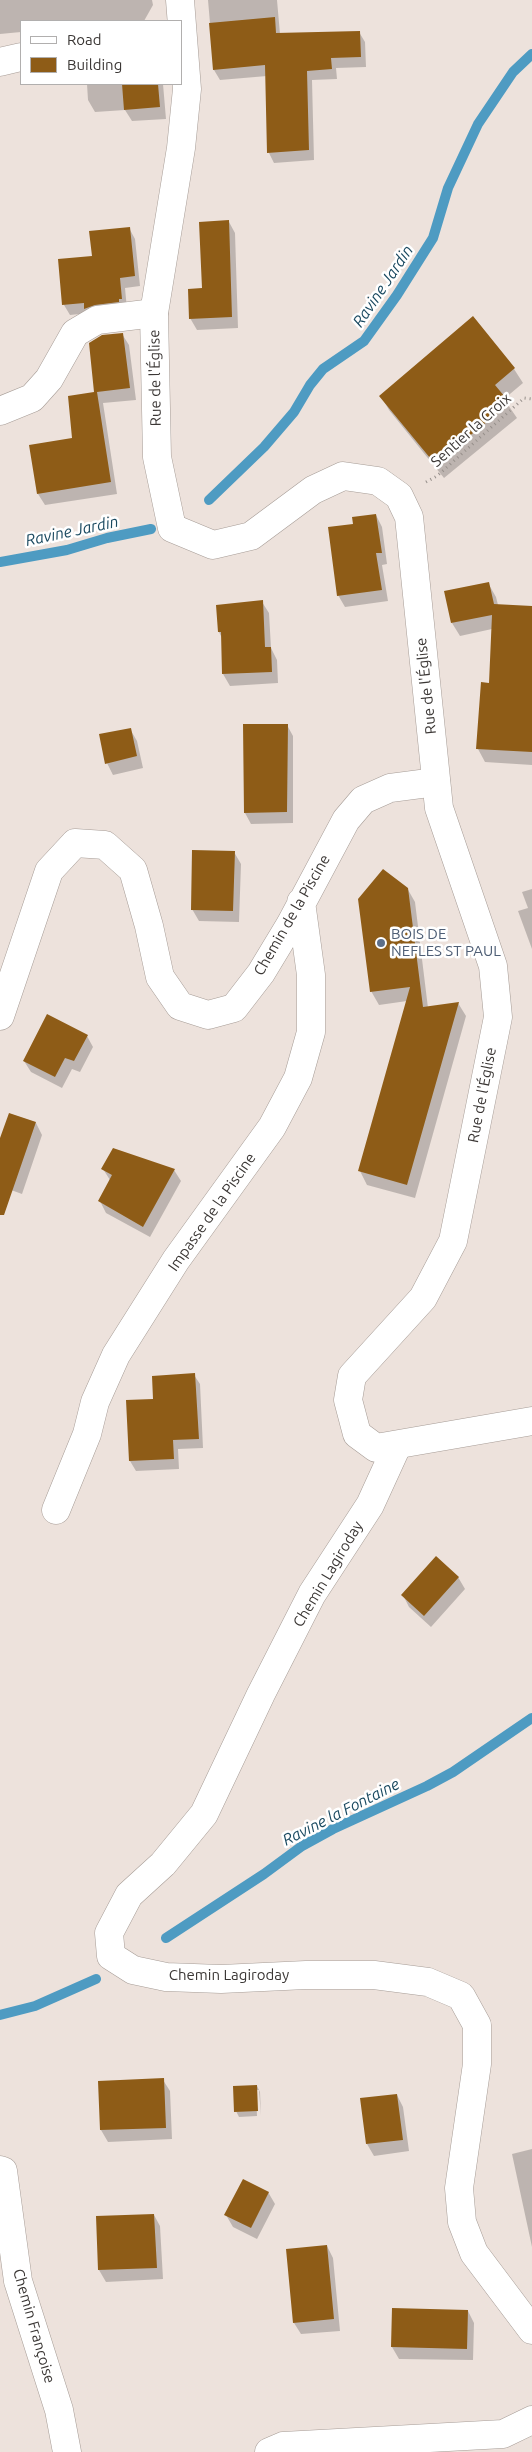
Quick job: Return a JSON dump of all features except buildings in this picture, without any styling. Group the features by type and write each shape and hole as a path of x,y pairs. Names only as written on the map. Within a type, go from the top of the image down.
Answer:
{"street":[{"name":"Rue de l'Église","path":"182,35 187,89 181,148 154,313 157,457 172,528 213,545 251,536 313,490 344,476 378,481 399,496 409,517 439,808 493,966 498,1017 453,1241 423,1298 352,1376 348,1400 357,1434 376,1448 397,1446 532,1420"},
{"path":"0,62 20,57"},
{"path":"0,411 32,398 49,379 75,333 97,320 154,313"},
{"name":"Chemin de la Piscine","path":"0,1016 49,870 75,844 105,845 133,870 149,926 160,977 180,1006 208,1015 234,1008 261,972 346,820 363,800 390,788 436,782"},
{"name":"Impasse de la Piscine","path":"56,1510 87,1434 95,1402 116,1355 176,1260 272,1127 298,1078 311,1032 311,975 301,902"},
{"name":"Chemin Lagiroday","path":"397,1446 370,1506 312,1594 261,1694 204,1814 163,1864 128,1896 109,1933 111,1956 133,1970 166,1977 221,1978 306,1974 374,1976 428,1982 461,1996 477,2025 477,2064 459,2188 462,2222 474,2253 532,2330"},
{"name":"Chemin Françoise","path":"0,2170 3,2171 18,2281 59,2410 67,2452"},
{"path":"269,2452 283,2446 503,2434 532,2420"}],"path":[{"name":"Sentier la Croix","path":"399,496 437,476 524,398 532,399"}],"waterway":[{"name":"Ravine Jardin","path":"209,500 264,447 294,412 310,385 323,369 364,341 397,295 433,238 448,188 478,124 513,72 532,54"},
{"name":"Ravine Jardin","path":"0,562 67,550 107,538 151,529"},
{"name":"Ravine la Fontaine","path":"166,1938 264,1874 302,1846 333,1829 453,1772 532,1718"},
{"name":"Ravine la Fontaine","path":"0,2015 35,2006 96,1979"}],"place":[{"name":"BOIS DE NEFLES ST PAUL","path":"381,943"}]}
